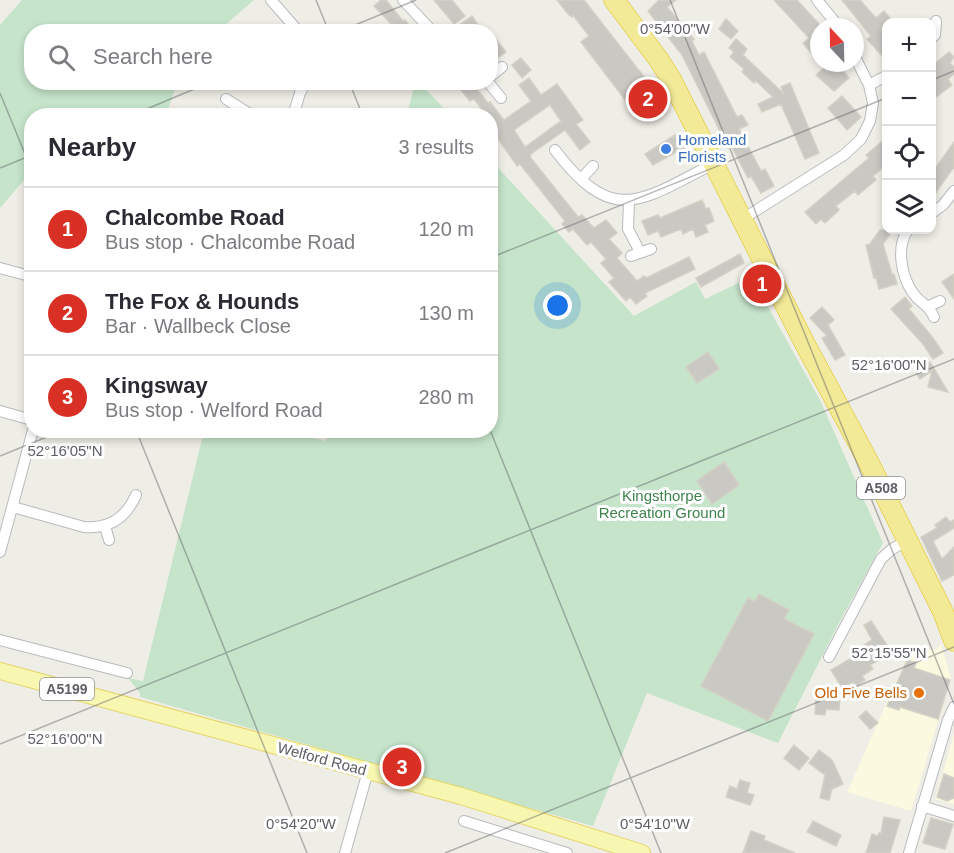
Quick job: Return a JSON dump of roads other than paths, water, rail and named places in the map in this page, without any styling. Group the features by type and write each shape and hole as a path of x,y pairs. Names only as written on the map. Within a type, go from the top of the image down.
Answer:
{"highway":[{"name":"A508","path":"614,0 665,70 813,360 849,424 943,612 954,641"}],"main road":[{"name":"Welford Road","path":"0,671 461,796 642,853"}],"street":[{"path":"271,0 292,24"},
{"path":"403,0 426,24"},
{"path":"817,0 832,18"},
{"path":"936,21 938,37"},
{"path":"498,70 502,67"},
{"path":"741,220 854,147 870,121 873,103 869,85 862,72"},
{"path":"869,85 882,78"},
{"path":"296,108 302,90"},
{"path":"494,90 501,98"},
{"path":"226,99 240,108"},
{"path":"555,150 581,179 603,195 621,201 629,201 657,192 713,164"},
{"path":"581,179 593,166"},
{"path":"936,210 954,191"},
{"path":"629,201 628,229 641,252"},
{"path":"906,234 901,251 903,268 913,294 929,306 934,317"},
{"path":"0,268 24,274"},
{"path":"929,306 940,301"},
{"path":"0,411 24,418"},
{"path":"0,552 31,438"},
{"path":"13,507 84,527 105,526 122,517 136,495"},
{"path":"105,526 109,540"},
{"path":"829,657 881,559 892,549 907,541"},
{"path":"0,640 127,673"},
{"path":"909,853 954,707"},
{"path":"345,853 368,771"},
{"path":"922,806 954,816"},
{"path":"464,821 567,853"}],"place":[{"name":"The Fox & Hounds","path":"648,99"},
{"name":"Homeland Florists","path":"666,149"},
{"name":"Chalcombe Road","path":"762,284"},
{"name":"Old Five Bells","path":"919,693"},
{"name":"Kingsway","path":"402,767"}],"park label":[{"name":"Kingsthorpe Recreation Ground","path":"662,504"}]}
